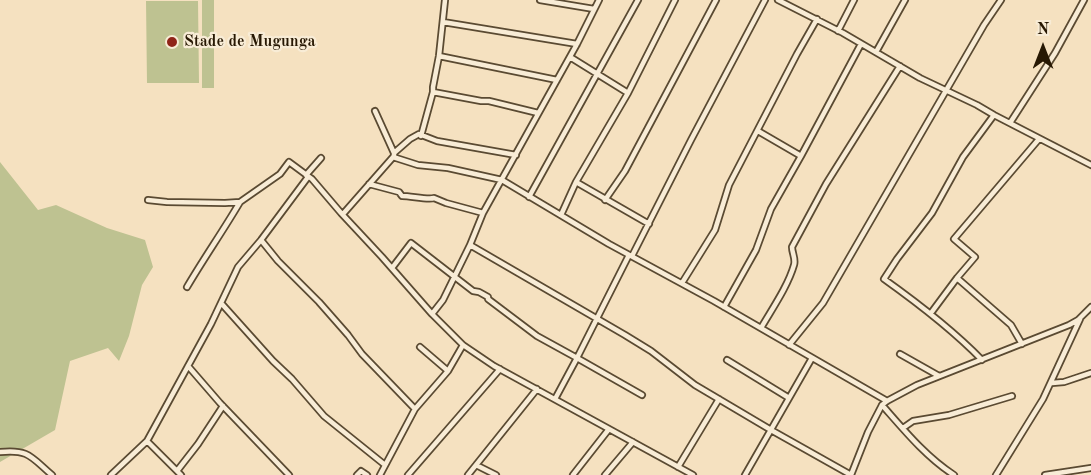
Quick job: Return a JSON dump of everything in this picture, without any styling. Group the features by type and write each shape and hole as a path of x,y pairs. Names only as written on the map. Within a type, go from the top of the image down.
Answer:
{"street":[{"path":"421,136 433,92 445,0"},
{"path":"540,0 594,9"},
{"path":"432,314 443,300 483,213 570,57 598,0"},
{"path":"529,197 639,0"},
{"path":"561,215 576,182 628,93 675,0"},
{"path":"605,200 625,171 716,0"},
{"path":"555,399 765,0"},
{"path":"778,0 994,116 1091,165"},
{"path":"838,31 854,0"},
{"path":"876,52 905,0"},
{"path":"789,345 823,303 984,24 1001,0"},
{"path":"1010,123 1055,53 1084,0"},
{"path":"682,283 716,230 729,184 816,19"},
{"path":"443,22 577,44"},
{"path":"724,307 756,250 771,209 861,44"},
{"path":"439,56 557,80"},
{"path":"570,57 628,93"},
{"path":"761,328 794,264 792,247 826,184 900,66"},
{"path":"433,92 489,101 538,113"},
{"path":"375,111 393,155 417,165 448,168 502,180 609,244 761,328 884,403 903,428 940,466 954,475"},
{"path":"982,360 931,313 884,279 932,213 963,157 994,116"},
{"path":"758,131 801,156"},
{"path":"343,214 393,155 419,134 452,144 516,155"},
{"path":"931,313 975,257 954,239 1039,139"},
{"path":"111,475 147,441 238,267 261,240 321,158"},
{"path":"187,287 240,202 280,174 290,162 307,176 343,214 432,314 463,345 494,366 693,475"},
{"path":"576,182 649,224"},
{"path":"369,184 399,192 402,196 434,198 483,213"},
{"path":"148,200 240,202"},
{"path":"261,240 415,410"},
{"path":"392,268 411,243 473,291 488,297 537,336 642,395"},
{"path":"470,245 651,351 695,385 851,475 868,432 884,403 917,385 1069,325 1082,317 1091,307"},
{"path":"957,278 1011,325 1022,344"},
{"path":"221,303 324,416 385,465"},
{"path":"996,475 1052,383 1082,317"},
{"path":"381,475 415,410 448,372 463,345"},
{"path":"420,347 448,372"},
{"path":"900,354 939,376"},
{"path":"745,475 812,358"},
{"path":"727,360 789,398"},
{"path":"188,366 289,475"},
{"path":"408,475 500,369"},
{"path":"1052,383 1064,382 1091,373"},
{"path":"468,475 537,389"},
{"path":"903,428 913,421 949,416 1012,396"},
{"path":"678,467 719,399"},
{"path":"147,441 179,473 223,406"},
{"path":"573,475 609,429"},
{"path":"605,475 633,442"},
{"path":"0,452 27,453 52,475"},
{"path":"476,465 496,475"},
{"path":"1045,475 1091,468"},
{"path":"357,475 361,471 367,475"}],"green space":[{"path":"202,0 214,0 214,88 202,88"},
{"name":"Stade de Mugunga","path":"146,1 198,1 199,83 147,83"},
{"path":"0,162 38,210 56,205 107,228 145,240 153,267 142,285 129,336 119,361 108,348 70,361 55,430 0,462"}],"place":[{"name":"Stade de Mugunga","path":"172,42"}]}
